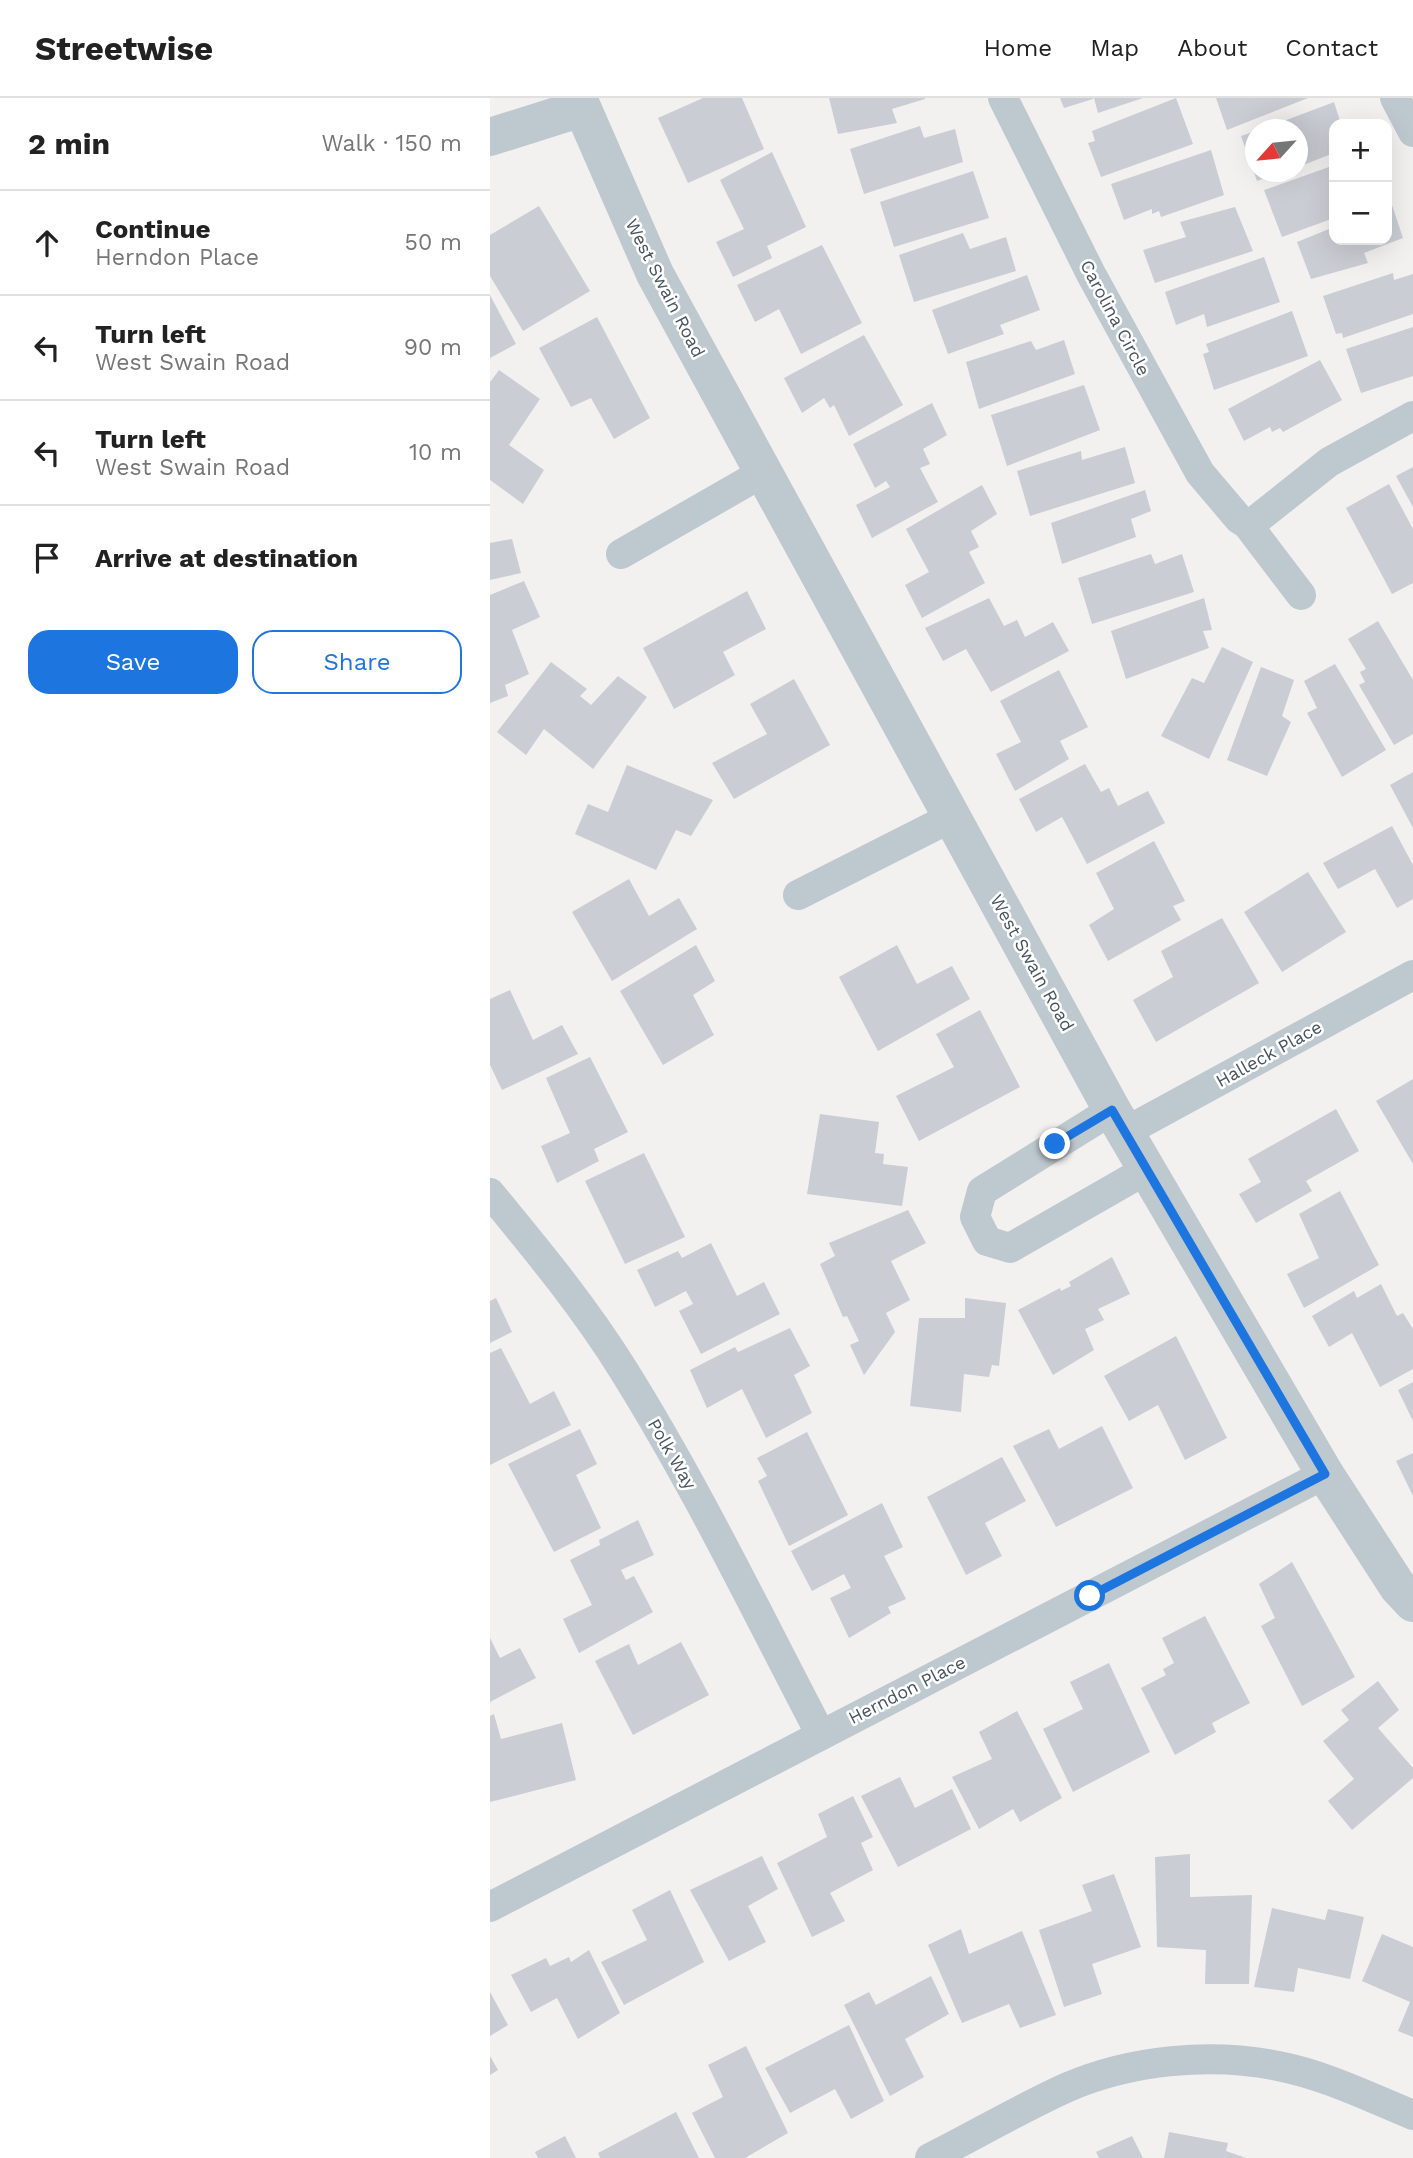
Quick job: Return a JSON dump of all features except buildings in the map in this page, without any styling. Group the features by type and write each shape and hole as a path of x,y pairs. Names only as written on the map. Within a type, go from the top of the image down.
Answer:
{"street":[{"name":"Carolina Circle","path":"1003,98 1091,274 1200,473 1238,519 1247,524 1301,595"},
{"path":"1395,98 1413,132"},
{"path":"490,137 580,103"},
{"name":"West Swain Road","path":"580,103 655,274 1118,1121 1325,1474 1398,1587 1413,1603"},
{"path":"1247,524 1256,520 1329,462 1413,416"},
{"path":"621,554 764,472"},
{"path":"798,895 952,817"},
{"name":"Halleck Place","path":"1118,1121 1413,975"},
{"path":"1118,1121 982,1191 975,1217 987,1241 1010,1248 1146,1170"},
{"name":"Polk Way","path":"490,1194 551,1266 623,1369 682,1469 821,1735"},
{"name":"Herndon Place","path":"490,1907 1325,1474"},
{"path":"930,2158 1069,2087 1111,2073 1154,2064 1223,2060 1278,2066 1324,2079 1413,2115"}],"route":[{"path":"1055,1144 1112,1110 1325,1474 1090,1596"}]}
